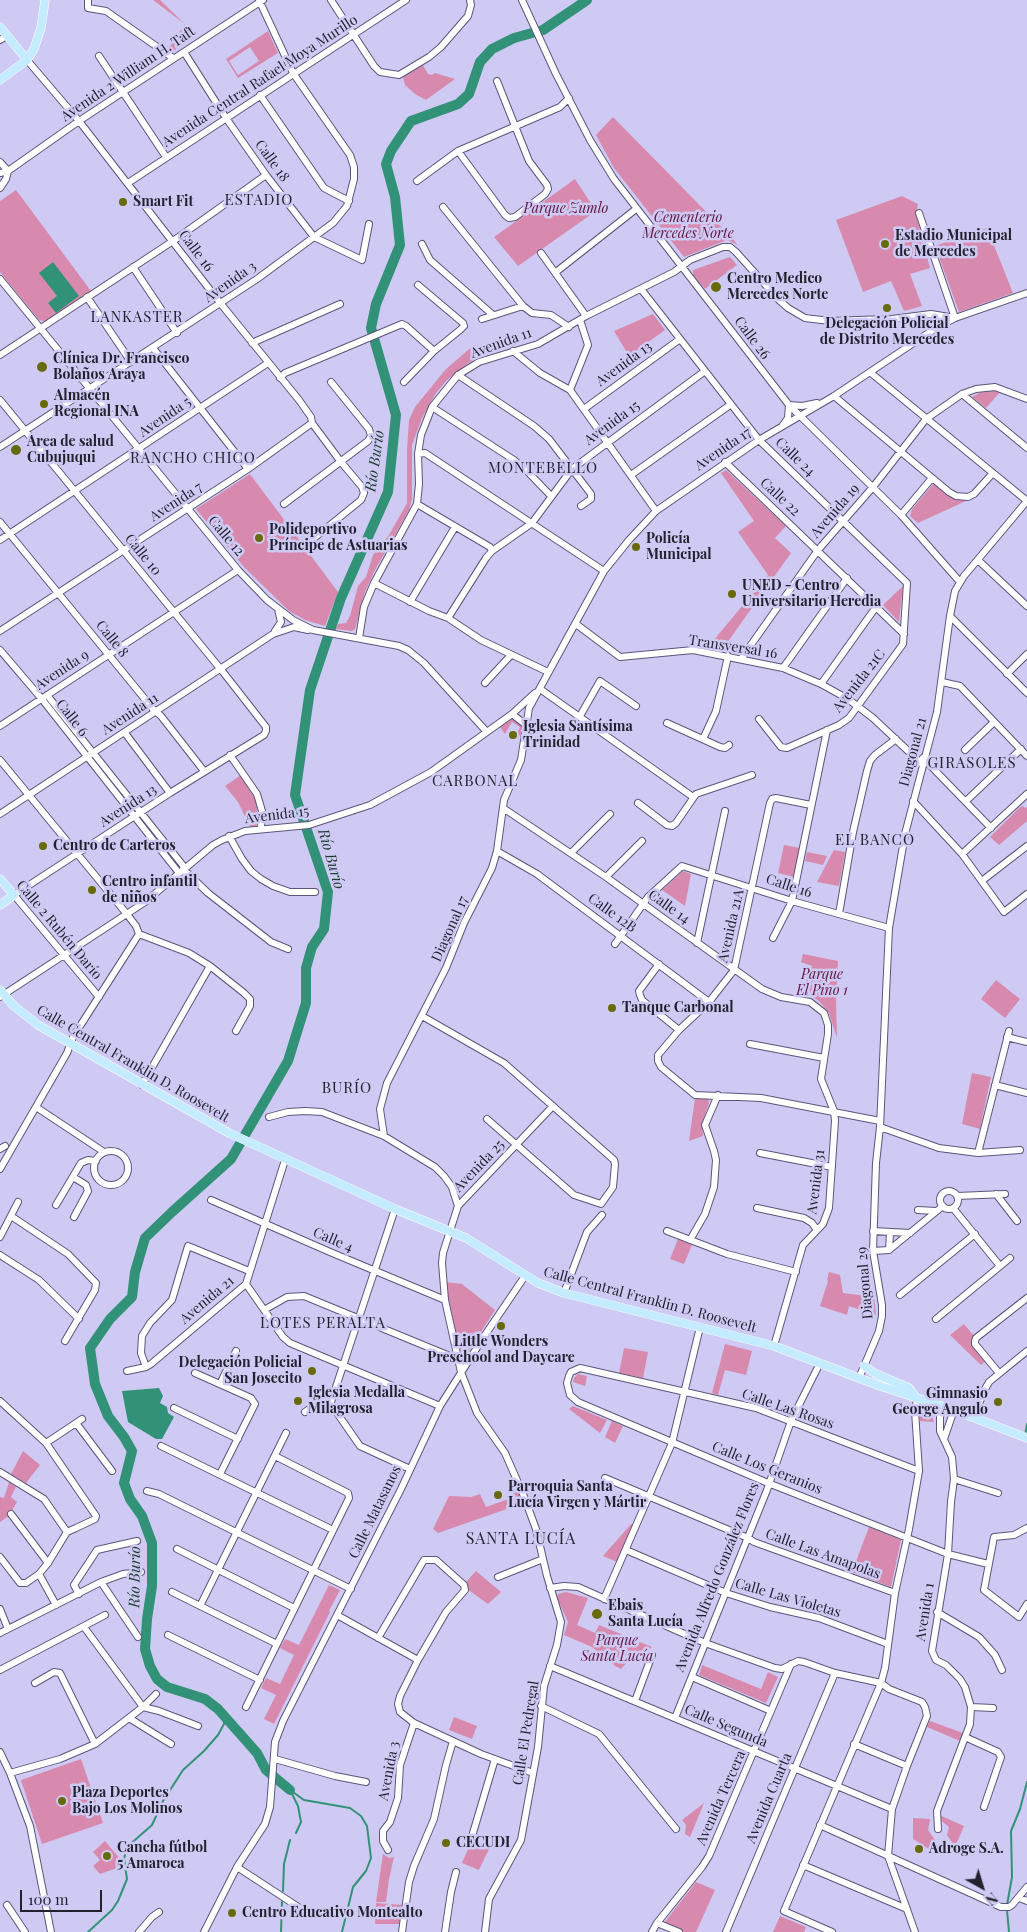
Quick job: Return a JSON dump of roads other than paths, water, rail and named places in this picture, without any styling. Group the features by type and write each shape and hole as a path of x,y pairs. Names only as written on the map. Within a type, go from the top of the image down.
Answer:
{"main road":[{"path":"0,80 27,60 34,49 41,28 45,0"},
{"name":"Calle 16","path":"0,28 3,38 27,60"},
{"name":"Calle 2 Rubén Darío","path":"0,879 14,896"},
{"name":"Avenida 13","path":"0,905 14,896"},
{"name":"Calle Central Franklin D. Roosevelt","path":"1,994 28,1018 234,1136 395,1209 466,1238 538,1283 564,1293 774,1346 917,1399 974,1417 1027,1438"},
{"path":"864,1366 876,1374 909,1388 917,1399"}],"street":[{"path":"88,0 88,8 106,11 173,58"},
{"path":"332,0 374,66 380,72 398,75 410,70 441,47 468,16 471,2"},
{"name":"Avenida Central Rafael Moya Murillo","path":"128,183 354,34 398,2 406,0"},
{"name":"Calle 26","path":"522,0 556,74 590,140 603,163 636,209 789,405 873,487 960,582"},
{"path":"261,1 293,73"},
{"name":"Avenida 2 William H. Taft","path":"0,173 8,171 122,92 261,1"},
{"name":"Calle 18","path":"184,52 226,118 266,175 314,237 362,260 369,224"},
{"path":"99,56 166,157"},
{"name":"Calle 16","path":"27,60 128,183 221,304 310,415 312,423 340,462 362,487 364,493 361,500 308,543"},
{"name":"Avenida 3","path":"0,447 221,304 336,220 349,201 355,173 350,154 293,73"},
{"path":"458,151 504,215 509,218 515,217 545,194 548,189 530,161 497,81"},
{"path":"260,96 324,188 349,201"},
{"path":"417,181 458,151 560,107 570,98"},
{"path":"0,162 8,171"},
{"name":"Avenida 2 William H. Taft","path":"0,188 6,179 8,171"},
{"path":"0,355 172,241 266,175"},
{"path":"443,207 523,306 532,313 551,316 569,327"},
{"path":"556,272 636,209"},
{"path":"919,213 956,318 931,314"},
{"path":"422,244 430,260 493,315"},
{"name":"Avenida 11","path":"359,638 364,607 374,583 417,504 419,489 418,454 421,435 432,407 458,375 479,362 513,350 538,344 586,316 641,289 690,260 723,247 730,247 736,252 788,308 805,318 830,321 892,319 931,314"},
{"path":"541,253 586,316"},
{"path":"132,267 177,333"},
{"name":"Calle 12","path":"0,280 238,570 278,610 316,631 399,646 408,650 424,663 486,731"},
{"path":"404,382 434,351 464,326 463,323 418,285"},
{"name":"Calle 24","path":"641,289 759,440 842,522 908,583"},
{"name":"Avenida 17","path":"526,725 529,708 604,571 656,511 725,462 871,373 936,328 956,318 1027,292"},
{"path":"87,297 131,362"},
{"path":"252,343 340,304"},
{"path":"482,319 523,306"},
{"path":"931,314 937,322 936,328"},
{"path":"554,319 558,333"},
{"path":"570,390 588,345 580,320"},
{"path":"280,378 285,373 402,324 434,351"},
{"name":"Avenida 13","path":"584,409 680,339"},
{"path":"153,348 248,469"},
{"path":"513,350 540,373 570,390 656,511"},
{"name":"Avenida 5","path":"0,540 268,363"},
{"name":"Avenida 15","path":"448,618 481,565 492,551 532,523 572,469 705,371"},
{"path":"871,373 1027,501 960,582"},
{"path":"458,375 534,426 549,439 592,496 580,506"},
{"path":"284,504 368,441 371,436 369,429 331,382"},
{"path":"962,394 976,389 995,387 1027,399"},
{"path":"962,394 1027,448"},
{"name":"Avenida 19","path":"740,659 818,550 873,487 926,419 962,394"},
{"path":"834,396 956,496 968,497 980,488 993,473"},
{"name":"Calle 10","path":"0,400 266,727"},
{"path":"779,428 788,418 789,405 808,406 825,401"},
{"path":"631,475 730,405"},
{"path":"432,407 514,460 551,496"},
{"name":"Avenida 7","path":"0,630 248,469 310,427 312,423"},
{"path":"418,454 425,454 604,571"},
{"name":"Calle 22","path":"725,462 904,634"},
{"path":"901,516 932,478"},
{"path":"417,504 490,547 492,551"},
{"name":"Calle 8","path":"0,522 204,771"},
{"path":"410,602 455,527"},
{"path":"978,560 1027,606"},
{"name":"Avenida 9","path":"0,726 238,570"},
{"path":"783,668 847,578"},
{"name":"Diagonal 21","path":"880,1124 889,928 905,834 937,712 950,616 955,591 960,582"},
{"path":"374,583 410,602 448,618 481,640 548,672"},
{"name":"Avenida 21C","path":"759,719 781,747 787,748 839,725 849,718 903,644 908,583"},
{"path":"821,684 876,607"},
{"path":"273,634 281,622 278,610"},
{"path":"950,616 1027,693"},
{"name":"Transversal 16","path":"576,624 620,657 693,650 783,668 821,684 858,706 873,718 966,801 991,828"},
{"name":"Avenida 11","path":"0,814 273,634 294,627 316,631"},
{"name":"Calle 6","path":"0,650 94,753 137,815"},
{"path":"1007,674 1027,654"},
{"path":"485,684 511,655"},
{"path":"702,739 716,711 728,656"},
{"path":"580,716 600,681 636,706"},
{"path":"942,682 960,686 1027,756"},
{"path":"540,689 693,797"},
{"name":"Avenida 15","path":"1,994 145,902 213,844 245,831 261,828 300,827 370,805 431,772 512,714 540,689"},
{"name":"Calle 6","path":"44,697 87,758 183,870 208,893 271,942 288,948"},
{"path":"512,714 526,725"},
{"path":"667,722 720,747 725,748 729,745"},
{"path":"965,750 994,722"},
{"name":"Diagonal 17","path":"384,1136 380,1109 387,1082 446,968 464,924 492,868 497,851 502,808 521,760 526,725"},
{"name":"Avenida 13","path":"14,896 77,853 264,734 266,727"},
{"path":"773,938 792,901 827,730"},
{"path":"124,733 170,793"},
{"path":"838,914 853,832 870,761 896,739"},
{"path":"966,801 1021,749"},
{"path":"230,755 257,794 262,811 261,828"},
{"path":"0,760 126,913 136,926 139,934 189,953 210,966 250,1000 250,1006 236,1031"},
{"path":"638,803 667,825 672,826 696,794 752,775"},
{"path":"962,854 1027,794"},
{"name":"Avenida 21A","path":"718,1095 695,1095 660,1067 658,1056 678,1030 709,1002 734,970 772,799 776,798 811,805"},
{"path":"914,801 962,854 983,880 1004,912 1027,894"},
{"name":"Calle 14","path":"502,808 606,877 734,970 771,994 781,998 810,1002 824,1013"},
{"path":"697,943 725,811"},
{"path":"571,853 610,814"},
{"path":"229,836 242,859 251,871 261,879 272,886 290,892 315,892"},
{"path":"606,877 642,841"},
{"path":"983,880 1027,846"},
{"name":"Calle 12B","path":"497,851 537,874 709,1002"},
{"name":"Calle 16","path":"643,903 682,866 792,901 889,928"},
{"name":"Calle 2 Rubén Darío","path":"14,896 99,997"},
{"path":"615,944 643,903"},
{"path":"0,1169 67,1054 71,1043 139,934"},
{"path":"659,964 639,991 640,996 642,1000 678,1030"},
{"path":"142,1085 210,966"},
{"name":"Avenida 31","path":"774,1346 803,1245 817,1230 827,1215 835,1121 834,1111 821,1079 828,1034 828,1025 824,1013"},
{"path":"422,1016 504,1063 614,1160 613,1187 603,1202 599,1204 571,1193 487,1119"},
{"path":"978,1153 1008,1034 1027,1042"},
{"path":"750,1044 824,1058"},
{"path":"995,1085 1027,1093"},
{"path":"690,1240 705,1214 714,1187 716,1160 705,1125 718,1095 761,1098 834,1111 880,1124 939,1148 978,1153 1020,1150"},
{"name":"Avenida 25","path":"461,1372 445,1300 442,1263 443,1253 458,1206 553,1106"},
{"path":"36,1107 104,1152 116,1151 126,1159 128,1171 122,1182 116,1185 103,1183 95,1173 96,1160 104,1152"},
{"path":"269,1117 296,1111 322,1112 384,1136 423,1159 444,1176 452,1187 458,1206"},
{"name":"Diagonal 29","path":"859,1378 879,1331 882,1316 873,1251 876,1163 880,1124"},
{"path":"760,1154 832,1167"},
{"path":"56,1205 81,1163 88,1160 96,1160"},
{"name":"Avenida 21","path":"126,1371 146,1367 246,1284 285,1160"},
{"path":"73,1177 86,1184 88,1191 74,1216"},
{"path":"953,1192 957,1196 958,1204 954,1208 948,1209 940,1201 944,1193 953,1192"},
{"path":"996,1194 1017,1222"},
{"path":"957,1196 1005,1194"},
{"name":"Calle 4","path":"211,1200 445,1300"},
{"path":"1,1233 18,1202"},
{"path":"873,1251 889,1250 943,1206"},
{"path":"757,1208 804,1218 817,1230"},
{"path":"954,1208 1000,1266"},
{"path":"330,1405 395,1209"},
{"path":"918,1210 936,1212"},
{"path":"564,1293 587,1232 602,1215"},
{"path":"11,1216 68,1254 96,1284 95,1290 65,1341"},
{"path":"667,1231 727,1254 796,1272"},
{"path":"873,1231 910,1233"},
{"path":"889,1250 890,1232"},
{"path":"900,1295 974,1234"},
{"path":"146,1367 141,1352 142,1336 150,1323 172,1300 188,1246 249,1271"},
{"path":"0,1255 39,1280 79,1319"},
{"path":"936,1319 1010,1258"},
{"name":"Calle Matasanos","path":"237,1867 266,1824 270,1807 276,1742 283,1720 351,1589 440,1406 526,1276"},
{"path":"246,1284 286,1341 440,1406"},
{"path":"264,1310 287,1297 304,1296 457,1359"},
{"path":"999,1373 975,1344 975,1341 1027,1298"},
{"path":"604,1599 672,1443 686,1392 700,1327"},
{"path":"220,1384 236,1351"},
{"path":"974,1417 989,1382 1027,1351"},
{"name":"Avenida Alfredo González Flores","path":"675,1718 767,1490 791,1421 820,1364"},
{"name":"Calle Las Rosas","path":"578,1402 570,1395 567,1383 571,1372 580,1368 756,1408 918,1470"},
{"name":"Calle El Pedregal","path":"461,1372 477,1413 505,1453 514,1472 536,1529 560,1622 557,1645 544,1686 538,1747 521,1840 489,1899 485,1932"},
{"path":"195,1373 251,1398 255,1404 220,1474"},
{"path":"305,1412 326,1397 360,1446 410,1469"},
{"path":"832,1932 784,1911 885,1668 895,1593 907,1538 918,1470 915,1411 917,1399"},
{"path":"0,1401 46,1443 96,1516 94,1519 66,1532 48,1563 39,1574 26,1583 20,1583 0,1557"},
{"name":"Calle Los Geranios","path":"578,1402 768,1483 907,1538 948,1554 988,1564"},
{"name":"Avenida 1","path":"938,1829 937,1811 970,1724 971,1707 965,1687 960,1679 946,1665 936,1660 932,1654 937,1612 948,1554 954,1479 952,1458 939,1423 940,1406"},
{"path":"174,1408 238,1439"},
{"path":"944,1439 954,1410"},
{"path":"46,1443 79,1421 112,1471"},
{"path":"200,1606 286,1433"},
{"path":"161,1446 334,1530"},
{"path":"246,1707 348,1501 348,1493 274,1456"},
{"path":"0,1472 44,1499 66,1532"},
{"name":"Calle Las Amapolas","path":"605,1487 607,1479 754,1542 895,1593"},
{"path":"954,1479 998,1493"},
{"path":"147,1491 159,1494 237,1531 351,1589"},
{"path":"11,1514 48,1563"},
{"path":"1027,1528 1014,1535 994,1536 984,1590 1018,1618 1027,1604"},
{"path":"79,1594 74,1585 97,1550 137,1541"},
{"path":"177,1550 294,1608"},
{"name":"Calle Las Violetas","path":"626,1550 726,1593 770,1607 819,1618 888,1644"},
{"path":"498,1577 543,1559"},
{"path":"378,1638 424,1560 436,1560 464,1585 465,1590 446,1612 418,1660 400,1696 398,1704 400,1712 414,1723 495,1760 533,1773"},
{"path":"0,1633 102,1582 122,1574 141,1572"},
{"path":"39,1574 56,1605"},
{"path":"102,1582 138,1637"},
{"path":"550,1588 578,1587 705,1643 775,1668 782,1669 792,1663 804,1662 835,1673 880,1683 889,1689 922,1702 927,1716 892,1809 888,1856 915,1932"},
{"path":"172,1592 276,1644"},
{"path":"0,1610 8,1629"},
{"path":"937,1612 978,1637 995,1656 1002,1670"},
{"path":"0,1670 105,1615"},
{"path":"337,1615 418,1660"},
{"path":"84,1627 142,1707 159,1711 198,1726"},
{"path":"168,1635 260,1680"},
{"path":"634,1701 652,1655"},
{"name":"Avenida Tercera","path":"652,1932 709,1856 792,1663"},
{"name":"Calle Segunda","path":"550,1666 892,1809"},
{"path":"35,1683 54,1672 60,1673 95,1744"},
{"name":"Avenida Cuarta","path":"726,1932 835,1673"},
{"path":"692,1677 771,1711"},
{"path":"10,1773 60,1759 95,1744 156,1694"},
{"path":"541,1706 599,1734 676,1828"},
{"path":"971,1707 993,1708"},
{"path":"128,1718 171,1744"},
{"name":"Avenida 3","path":"388,1850 383,1841 383,1831 390,1822 398,1798 400,1766 414,1723"},
{"path":"965,1738 1000,1754 1002,1759 984,1807"},
{"path":"402,1932 409,1882 434,1819 446,1765 454,1741"},
{"path":"854,1744 907,1766"},
{"path":"0,1752 10,1773 35,1844 51,1932"},
{"path":"274,1759 366,1782"},
{"path":"473,1833 495,1760"},
{"path":"820,1825 1000,1906 1009,1907 1027,1887"},
{"path":"803,1865 907,1909"},
{"path":"204,1932 237,1867 309,1914"},
{"path":"445,1932 456,1872"},
{"path":"1019,1898 1027,1901"},
{"path":"7,1905 25,1932"},
{"path":"140,1932 152,1917 159,1912"},
{"path":"657,1923 679,1932"}],"waterway":[{"name":"Río Burío","path":"290,1790 266,1770 257,1753 218,1709 205,1699 167,1687 157,1679 150,1666 145,1649 152,1586 152,1543 142,1516 130,1499 124,1483 132,1451 108,1416 95,1384 90,1348 110,1319 132,1297 135,1272 145,1238 231,1159 288,1061 306,1003 306,968 312,947 324,929 328,892 295,795 310,690 341,598 388,492 396,415 371,328 376,304 400,245 395,197 386,164 391,151 411,121 458,104 469,94 480,62 492,49 514,38 543,30 587,0"},
{"path":"1025,1436 1027,1424"},
{"path":"88,1932 112,1910 118,1901 127,1879 124,1859 127,1847 152,1825 163,1801 183,1770 218,1735 224,1724 224,1715"},
{"path":"1007,1905 1012,1877 1011,1831 1020,1809 1027,1782"},
{"path":"290,1790 304,1800 350,1808 361,1816 367,1826 371,1858 366,1871 353,1887 342,1932"},
{"path":"291,1792 298,1806 301,1822 296,1833"},
{"path":"283,1891 284,1864 290,1840"},
{"path":"281,1932 282,1902"},
{"path":"1007,1910 1009,1932"}],"place":[{"name":"Smart Fit","path":"123,202"},
{"name":"Estadio Municipal de Mercedes","path":"885,244"},
{"name":"Centro Medico Mercedes Norte","path":"716,287"},
{"name":"Delegación Policial de Distrito Mercedes","path":"887,308"},
{"name":"Clínica Dr. Francisco Bolaños Araya","path":"42,367"},
{"name":"Almacén Regional INA","path":"44,404"},
{"name":"Area de salud Cubujuqui","path":"16,450"},
{"name":"Polideportivo Príncipe de Astuarias","path":"259,538"},
{"name":"Policía Municipal","path":"636,547"},
{"name":"UNED - Centro Universitario Heredia","path":"732,594"},
{"name":"Iglesia Santísima Trinidad","path":"513,735"},
{"name":"Centro de Carteros","path":"43,846"},
{"name":"Centro infantil de niños","path":"92,890"},
{"name":"Tanque Carbonal","path":"612,1008"},
{"name":"Little Wonders Preschool and Daycare","path":"501,1326"},
{"name":"Delegación Policial San Josecito","path":"312,1371"},
{"name":"Iglesia Medalla Milagrosa","path":"298,1401"},
{"name":"Gimnasio George Angulo","path":"998,1402"},
{"name":"Parroquia Santa Lucía Virgen y Mártir","path":"498,1495"},
{"name":"Ebais Santa Lucía","path":"597,1614"},
{"name":"Plaza Deportes Bajo Los Molinos","path":"62,1801"},
{"name":"CECUDI","path":"446,1843"},
{"name":"Adroge S.A.","path":"919,1849"},
{"name":"Cancha fútbol 5 Amaroca","path":"107,1856"},
{"name":"Centro Educativo Montealto","path":"232,1913"}],"district":[{"name":"ESTADIO","path":"259,200"},
{"name":"LANKASTER","path":"137,317"},
{"name":"RANCHO CHICO","path":"193,458"},
{"name":"MONTEBELLO","path":"543,468"},
{"name":"GIRASOLES","path":"972,763"},
{"name":"CARBONAL","path":"475,781"},
{"name":"EL BANCO","path":"875,840"},
{"name":"BURÍO","path":"347,1088"},
{"name":"LOTES PERALTA","path":"323,1323"},
{"name":"SANTA LUCÍA","path":"521,1539"}],"park label":[{"name":"Parque Zumlo","path":"566,209"},
{"name":"Cementerio Mercedes Norte","path":"688,226"},
{"name":"Parque El Pino 1","path":"822,984"},
{"name":"Parque Santa Lucía","path":"617,1649"}]}
